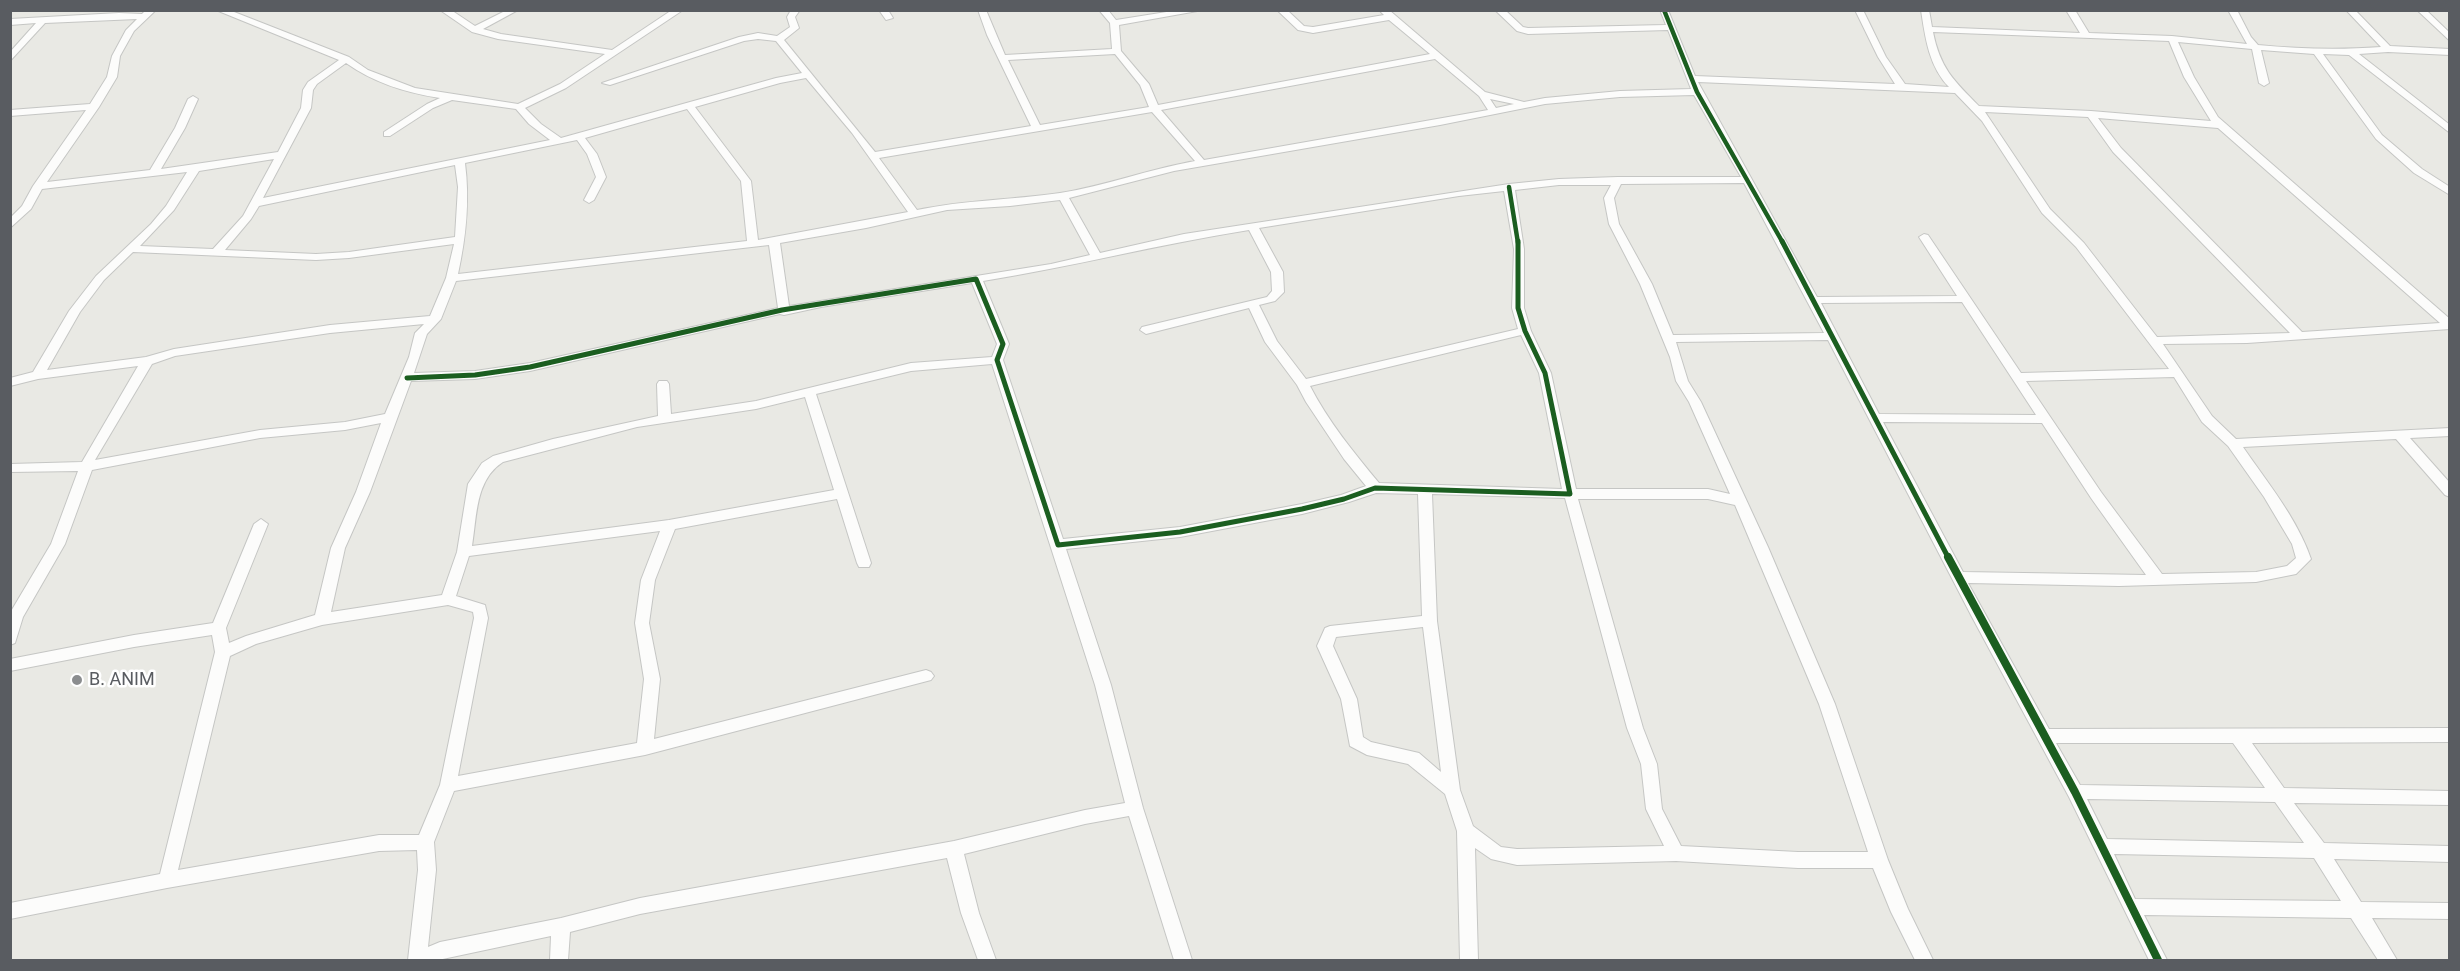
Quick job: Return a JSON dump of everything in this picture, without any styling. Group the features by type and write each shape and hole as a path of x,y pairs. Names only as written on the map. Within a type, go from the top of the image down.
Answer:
{"street":[{"path":"220,10 346,59 365,72 413,91 519,107 563,86 679,10"},
{"path":"444,10 475,30 501,37 615,53"},
{"path":"475,30 514,10"},
{"path":"607,83 742,39 758,36 779,39 795,28 791,17 796,10"},
{"path":"982,10 1002,58 1036,127"},
{"path":"1103,10 1114,23 1117,51 1144,84 1155,109 1202,163"},
{"path":"1114,23 1199,10"},
{"path":"1281,10 1301,28 1312,30 1387,14 1434,56 1482,94 1494,112"},
{"path":"1499,10 1520,28 1528,31 1669,27"},
{"path":"1664,10 1697,92 1813,300 2075,792 2158,960"},
{"path":"1859,10 1881,57 1902,87"},
{"path":"1925,10 1932,49 1946,79 1986,119 2046,211 2080,245 2178,373 2207,419 2234,444 2269,494 2299,544 2304,559 2291,570 2256,577 2119,581 1959,577"},
{"path":"2070,10 2086,35"},
{"path":"2232,10 2247,38 2256,48 2264,83"},
{"path":"2350,10 2388,49"},
{"path":"2421,10 2450,38"},
{"path":"10,22 147,14"},
{"path":"10,225 27,207 38,186 57,162 94,106 112,77 116,56 130,30 147,14"},
{"path":"10,58 43,20"},
{"path":"1928,29 2172,39 2317,52 2388,49 2450,52"},
{"path":"779,39 855,131 914,213"},
{"path":"2172,39 2207,109 2221,125 2270,165 2449,326"},
{"path":"1002,58 1117,51"},
{"path":"2317,52 2379,137 2418,171 2450,192"},
{"path":"2351,52 2450,130"},
{"path":"872,156 1337,77 1434,56"},
{"path":"216,253 247,217 306,108 308,90 313,82 346,59"},
{"path":"255,202 460,163 579,137 778,80 808,75"},
{"path":"1691,79 1933,88 1959,91"},
{"path":"1933,88 1946,79"},
{"path":"452,278 753,244 866,225 947,207 1010,203 1063,196 1202,163 1494,112 1525,104 1586,96 1697,92"},
{"path":"1482,94 1525,104"},
{"path":"387,134 430,106 452,96"},
{"path":"155,171 180,128 193,99"},
{"path":"689,105 746,181 753,244"},
{"path":"10,113 94,106"},
{"path":"519,107 526,117 559,141"},
{"path":"1977,109 2091,114 2221,125"},
{"path":"2091,114 2117,150 2298,334"},
{"path":"579,137 592,154 601,177 589,200"},
{"path":"38,186 195,168 281,155"},
{"path":"322,619 338,548 363,492 422,333 435,319 452,278 460,240 463,187 460,163"},
{"path":"38,375 75,311 100,278 155,226 170,208 195,168"},
{"path":"407,378 444,374 482,374 575,358 668,334 1051,267 1096,255 1184,237 1253,228 1459,193 1509,187 1618,180 1748,180"},
{"path":"1618,180 1609,198 1614,224 1637,265 1669,339 1682,381 1695,402 1827,704 1879,860 1900,912 1924,960"},
{"path":"1584,182 1609,198"},
{"path":"1509,187 1519,249 1518,308 1525,331 1545,373 1570,494 1635,728 1649,764 1654,810 1676,853"},
{"path":"1063,196 1096,255"},
{"path":"1146,330 1271,299 1278,292 1277,272 1253,228"},
{"path":"1924,237 2020,377 2096,495 2157,579"},
{"path":"774,239 784,312"},
{"path":"129,249 316,257 349,255 460,240"},
{"path":"976,279 1003,344 997,360 1103,685 1135,808 1183,960"},
{"path":"1813,300 1965,299"},
{"path":"1253,305 1271,342 1303,384 1312,402 1343,447 1375,488"},
{"path":"10,382 38,375 147,361 174,353 330,329 435,319"},
{"path":"2154,341 2247,339 2449,326"},
{"path":"1303,384 1525,331"},
{"path":"1669,339 1831,336"},
{"path":"448,600 451,585 464,552 475,483 487,466 498,459 553,442 638,423 756,405 911,368 997,360"},
{"path":"10,639 14,618 57,544 87,466 108,422 147,361"},
{"path":"2020,377 2178,373"},
{"path":"663,384 665,419"},
{"path":"809,391 864,563"},
{"path":"10,468 87,466 260,434 345,426 390,417"},
{"path":"1875,418 2046,419"},
{"path":"2234,444 2398,433 2450,432"},
{"path":"2398,433 2450,492"},
{"path":"1708,494 1729,482"},
{"path":"1059,545 1180,532 1302,509 1375,488 1570,494 1708,494 1739,501"},
{"path":"1425,489 1430,621 1452,790 1466,831 1469,960"},
{"path":"464,552 669,525 842,493"},
{"path":"167,880 223,652 218,628 261,524"},
{"path":"645,748 652,679 642,623 648,580 669,525"},
{"path":"223,652 251,640 322,619 389,607 448,600 472,604 480,609 481,618 448,785 424,842 427,870 417,960 440,951 561,926 640,906 954,849 1085,817 1135,808"},
{"path":"1430,621 1330,632 1325,646 1348,699 1356,741 1367,747 1413,758 1452,790"},
{"path":"10,665 134,641 218,628"},
{"path":"448,785 645,748 926,676"},
{"path":"2237,735 2319,851 2388,960"},
{"path":"2045,736 2450,735"},
{"path":"2075,792 2450,798"},
{"path":"1466,831 1497,854 1516,857 1676,853 1798,860 1879,860"},
{"path":"10,911 167,880 379,843 424,842"},
{"path":"2103,846 2450,854"},
{"path":"954,849 970,913 987,960"},
{"path":"2130,907 2450,911"},
{"path":"559,960 561,926"}],"cycle path":[{"path":"1664,10 1697,92 1776,229 1979,617 2075,792 2158,960"},
{"path":"407,378 475,375 530,367 782,310 976,279 1003,344 997,360 1058,545 1180,532 1302,509 1344,499 1375,488 1570,494 1545,373 1525,331 1518,308 1519,249 1509,187"}],"place":[{"name":"B. ANIM","path":"77,680"}]}
